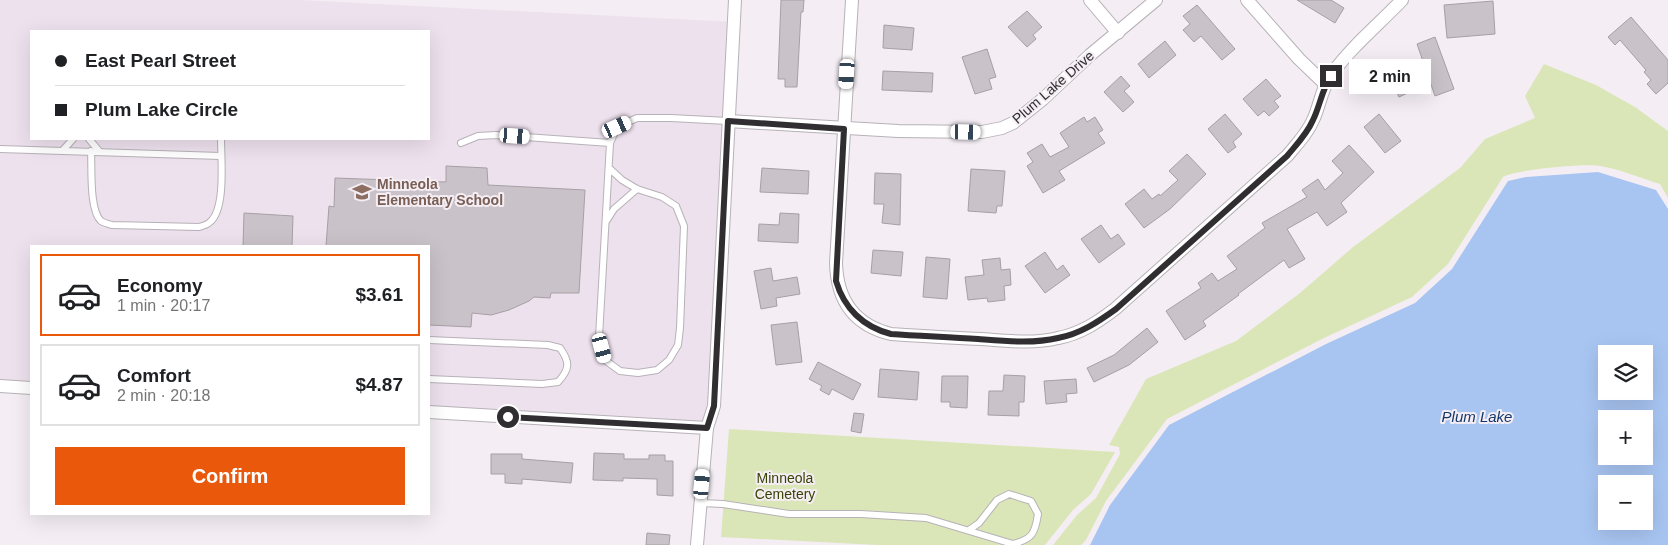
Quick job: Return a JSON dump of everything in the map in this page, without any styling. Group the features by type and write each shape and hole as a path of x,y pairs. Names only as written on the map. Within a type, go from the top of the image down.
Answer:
{"street":[{"path":"697,545 707,428 714,406 735,0"},
{"path":"852,0 836,281 846,303 855,315 866,324 881,332 1002,341 1044,341 1060,338 1081,331 1116,309 1287,156 1304,136 1314,119 1325,84 1346,56 1402,0"},
{"path":"1090,0 1118,33"},
{"name":"Plum Lake Drive","path":"728,121 844,129 982,132 1002,128 1013,123 1044,99 1090,55 1156,0"},
{"path":"1247,0 1299,59 1325,84"},
{"path":"0,386 30,388"},
{"path":"430,412 707,428"}],"lane":[{"path":"609,168 622,180 637,189 662,197 676,206 684,226 678,345 669,360 657,370 620,371 605,360 599,338 610,143 617,127 637,118 728,121"},
{"path":"461,143 478,136 496,135 610,143"},
{"path":"63,150 72,140"},
{"path":"90,140 99,151"},
{"path":"91,151 95,212 101,220 112,225 199,227 209,223 215,215 220,202 221,140"},
{"path":"0,149 221,156"},
{"path":"606,222 614,209 637,189"},
{"path":"430,340 548,345 560,348 567,359 566,373 558,382 542,384 430,380"},
{"path":"701,503 723,504 790,514 861,514 926,518 1013,544 1027,540 1035,529 1038,514 1031,501 1009,494 997,500 979,523 969,530"}],"shaded area":[{"name":"Minneola Elementary School","path":"0,0 300,0 734,22 707,428 430,412 430,245 30,245 30,388 0,386"}],"green space":[{"path":"1544,64 1596,85 1635,107 1668,131 1668,198 1660,184 1608,167 1581,165 1520,172 1503,177 1448,264 1412,297 1324,338 1167,419 1106,501 1086,540 1081,545 1053,545 1077,515 1096,498 1120,454 1119,447 1109,445 1146,379 1236,341 1300,293 1353,247 1460,168 1485,139 1535,118 1525,96"},
{"name":"Minneola Cemetery","path":"729,429 1115,452 1091,494 1073,510 1045,545 877,545 721,537"}],"water":[{"name":"Plum Lake","path":"1598,172 1656,190 1668,209 1668,545 1090,545 1110,505 1169,425 1326,344 1415,303 1452,269 1508,181 1526,177"}],"building":[{"path":"781,0 804,0 803,12 801,12 797,87 785,87 785,79 778,79"},
{"path":"1297,0 1331,0 1344,8 1335,23"},
{"path":"1493,1 1495,34 1447,38 1444,5"},
{"path":"1197,5 1235,49 1222,60 1201,36 1194,42 1183,30 1190,24 1183,16"},
{"path":"1027,11 1042,27 1033,35 1036,39 1027,47 1008,27"},
{"path":"1631,17 1668,60 1668,83 1656,94 1647,84 1651,80 1644,72 1646,70 1620,40 1615,45 1608,37"},
{"path":"884,25 914,28 912,50 883,48"},
{"path":"1435,37 1454,89 1435,96 1417,44"},
{"path":"1165,41 1176,55 1149,78 1138,64"},
{"path":"987,49 996,77 989,79 992,89 975,94 962,57"},
{"path":"1399,63 1412,91 1399,97 1386,68"},
{"path":"883,71 933,73 932,92 882,90"},
{"path":"1121,76 1130,86 1124,91 1134,102 1123,112 1104,92"},
{"path":"1266,79 1281,96 1274,101 1279,107 1269,116 1264,111 1258,116 1243,99"},
{"path":"1225,114 1242,134 1233,142 1236,147 1228,153 1208,129"},
{"path":"1379,114 1401,141 1385,153 1364,127"},
{"path":"1084,117 1087,122 1095,117 1103,130 1098,133 1105,143 1059,171 1065,180 1043,193 1027,166 1033,162 1027,153 1042,144 1050,157 1069,147 1060,133"},
{"path":"1349,145 1374,172 1341,203 1347,212 1327,226 1317,212 1287,229 1305,259 1289,268 1284,260 1203,321 1206,326 1185,340 1166,311 1201,288 1198,283 1212,273 1218,281 1237,269 1227,256 1265,228 1262,223 1307,197 1302,190 1318,179 1325,190 1343,173 1332,161"},
{"path":"1187,154 1206,174 1170,209 1144,228 1125,204 1144,189 1152,199 1159,194 1160,196 1178,180 1169,171"},
{"path":"446,166 487,168 488,185 585,190 579,293 551,293 550,298 534,297 509,310 491,315 472,313 471,327 430,325 430,245 326,245 329,206 334,207 335,178 446,182"},
{"path":"762,168 809,171 808,194 760,192"},
{"path":"971,169 1005,171 1002,206 997,206 996,213 968,211"},
{"path":"875,173 901,174 900,225 882,223 884,204 874,204"},
{"path":"244,213 293,216 292,245 243,245"},
{"path":"780,213 799,214 798,243 758,241 759,224 779,225"},
{"path":"1101,225 1111,239 1118,234 1125,244 1099,263 1081,239"},
{"path":"873,250 903,252 901,276 871,273"},
{"path":"1045,252 1057,270 1063,265 1070,275 1045,293 1025,266"},
{"path":"926,257 950,259 947,299 923,297"},
{"path":"1000,258 1001,270 1010,269 1011,285 1004,286 1005,300 988,302 987,298 968,300 965,277 984,275 982,260"},
{"path":"771,268 773,281 797,277 800,294 776,298 777,306 761,309 754,271"},
{"path":"797,322 802,362 776,365 771,325"},
{"path":"1147,328 1158,342 1129,365 1094,382 1087,368 1114,355"},
{"path":"818,362 861,384 853,400 832,389 829,395 820,390 822,386 809,379"},
{"path":"880,369 919,372 917,400 878,397"},
{"path":"1004,375 1025,376 1024,402 1019,402 1019,416 988,415 989,391 1003,391"},
{"path":"942,376 968,376 967,408 950,407 950,402 941,402"},
{"path":"1076,379 1077,393 1066,394 1067,402 1046,404 1044,381"},
{"path":"854,413 864,414 861,433 851,431"},
{"path":"594,453 624,454 624,459 649,459 649,455 665,455 665,461 673,461 673,496 657,495 657,479 623,478 623,481 593,480"},
{"path":"491,454 522,454 522,459 573,463 571,483 522,479 522,484 505,483 505,474 491,474"},
{"path":"647,533 670,535 669,545 646,545"}],"place":[{"name":"Minneola Elementary School","path":"362,192"}],"route":[{"path":"508,417 707,428 714,406 728,121 844,129 840,175 836,281 846,303 855,315 866,324 881,332 891,334 1002,341 1044,341 1081,331 1116,309 1287,156 1304,136 1314,119 1325,84 1331,76"}]}
